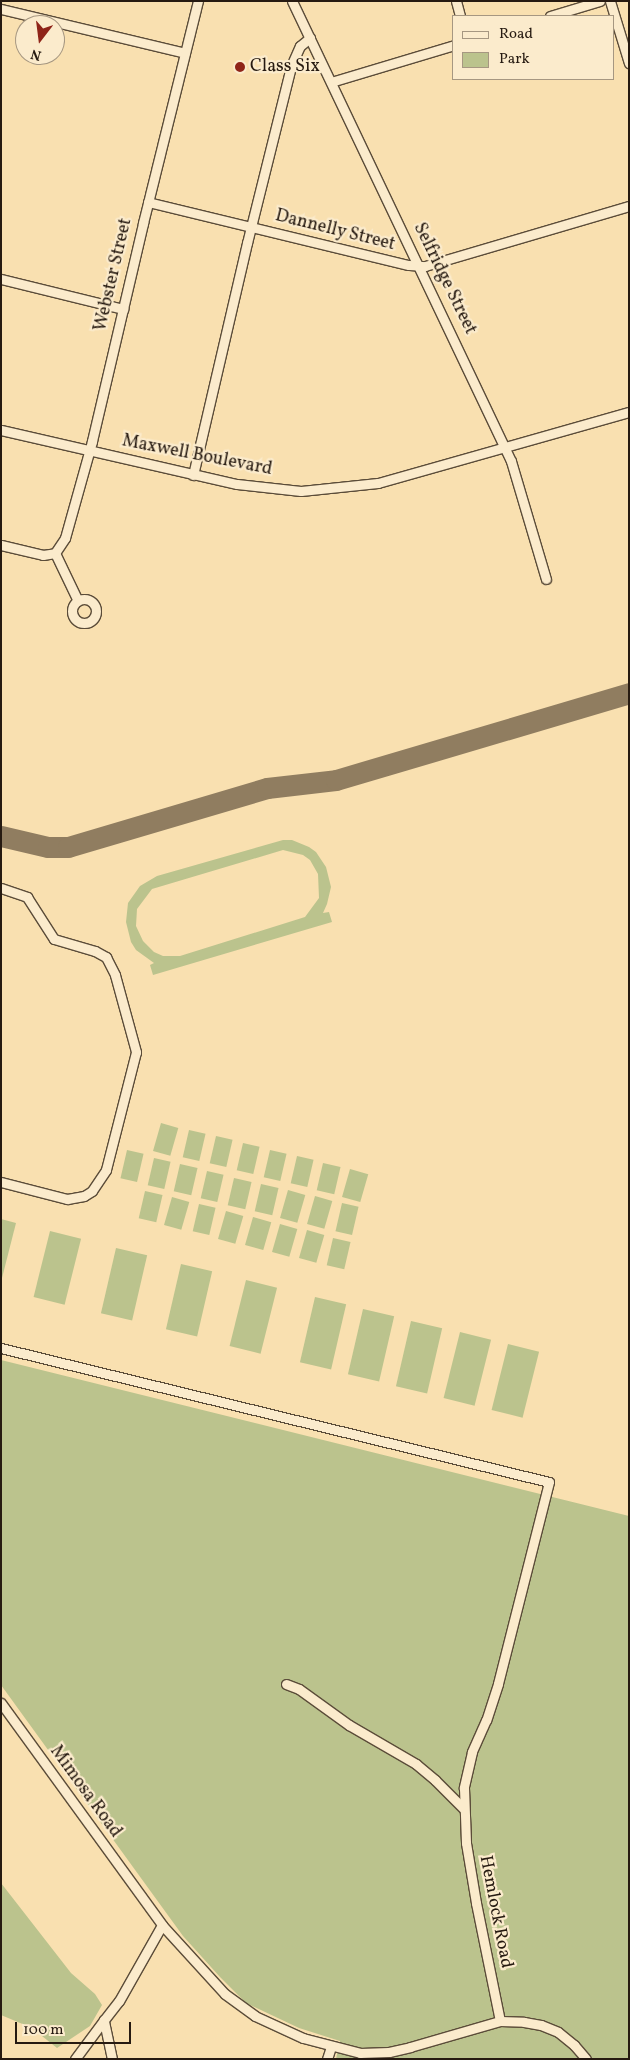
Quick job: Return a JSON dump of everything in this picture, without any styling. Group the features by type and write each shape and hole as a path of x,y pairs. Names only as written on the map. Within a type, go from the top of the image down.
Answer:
{"street":[{"name":"Webster Street","path":"55,553 65,538 88,450 198,1"},
{"name":"Selfridge Street","path":"292,1 505,447 519,487 546,579"},
{"path":"456,1 460,15"},
{"path":"553,15 600,1"},
{"path":"610,1 614,15"},
{"path":"1,8 186,53"},
{"path":"615,17 629,63"},
{"path":"193,475 250,227 291,66 300,46 310,38"},
{"path":"331,82 452,46"},
{"name":"Dannelly Street","path":"148,202 409,266 435,264 629,206"},
{"path":"1,279 123,309"},
{"name":"Maxwell Boulevard","path":"1,430 193,475 264,488 301,491 378,483 629,412"},
{"path":"1,545 42,555 55,553 78,601"},
{"path":"1,888 27,897 54,939 95,951 106,957 115,975 136,1052 106,1170 92,1191 84,1196 67,1199 1,1182"},
{"name":"Hemlock Road","path":"1,1348 549,1482 498,1684 467,1765 464,1808 466,1843 500,2021"},
{"path":"286,1684 299,1690 349,1725 416,1764 436,1780 464,1808"},
{"name":"Mimosa Road","path":"1,1703 162,1925 208,1977 240,2006 270,2024 331,2047 360,2053 389,2052 500,2021 524,2022 549,2028 568,2039 586,2059"},
{"path":"75,2059 119,2001 162,1925"},
{"path":"104,2020 112,2059"},
{"path":"327,2059 331,2047"}],"green space":[{"path":"283,840 292,840 316,852 326,867 331,887 323,913 329,912 332,922 153,975 150,965 154,963 136,950 131,942 126,922 128,903 140,886 157,876","holes":["283,850 303,855 310,860 318,874 319,898 305,917 180,956 163,956 154,952 143,941 136,926 137,909 152,889"]},
{"path":"161,1123 178,1128 170,1156 153,1151"},
{"path":"189,1130 206,1134 199,1161 183,1157"},
{"path":"216,1136 233,1140 226,1167 210,1163"},
{"path":"243,1143 260,1147 253,1174 237,1170"},
{"path":"127,1150 144,1154 137,1182 120,1178"},
{"path":"270,1150 287,1154 280,1181 264,1177"},
{"path":"297,1156 314,1160 307,1187 291,1183"},
{"path":"154,1158 171,1162 164,1189 148,1185"},
{"path":"323,1163 341,1167 334,1194 317,1190"},
{"path":"180,1164 198,1168 191,1195 174,1191"},
{"path":"350,1169 368,1174 360,1202 342,1197"},
{"path":"207,1171 224,1175 217,1202 201,1198"},
{"path":"234,1178 252,1182 245,1209 228,1205"},
{"path":"261,1184 279,1188 272,1215 255,1211"},
{"path":"288,1190 305,1195 297,1223 280,1218"},
{"path":"145,1191 163,1195 156,1222 139,1218"},
{"path":"315,1196 332,1201 324,1229 307,1224"},
{"path":"172,1197 189,1202 181,1230 164,1225"},
{"path":"342,1203 359,1207 352,1235 335,1231"},
{"path":"199,1204 216,1208 209,1235 193,1231"},
{"path":"226,1211 243,1216 235,1244 218,1239"},
{"path":"253,1217 271,1222 263,1250 245,1245"},
{"path":"1,1219 16,1223 1,1282"},
{"path":"280,1224 297,1229 289,1257 272,1252"},
{"path":"307,1230 324,1235 316,1263 299,1258"},
{"path":"50,1231 81,1239 65,1305 34,1297"},
{"path":"333,1238 351,1242 344,1269 327,1265"},
{"path":"116,1248 147,1255 132,1320 101,1313"},
{"path":"181,1264 212,1271 197,1336 166,1329"},
{"path":"246,1280 277,1288 261,1354 230,1346"},
{"path":"315,1297 346,1304 331,1369 300,1362"},
{"path":"363,1309 394,1316 379,1381 348,1374"},
{"path":"411,1321 442,1328 427,1393 396,1386"},
{"path":"460,1332 491,1340 475,1406 444,1398"},
{"path":"508,1344 539,1352 523,1418 492,1410"},
{"path":"1,1360 629,1516 629,2059 336,2059 340,2041 299,2028 246,2003 183,1936 1,1685"},
{"path":"1,1883 71,1973 95,1994 102,2005 90,2026 57,2048 32,2028 1,2015"}],"taxiway":[{"path":"1,836 48,847 68,847 267,788 336,780 629,693"}],"place":[{"name":"Class Six","path":"240,67"}]}
